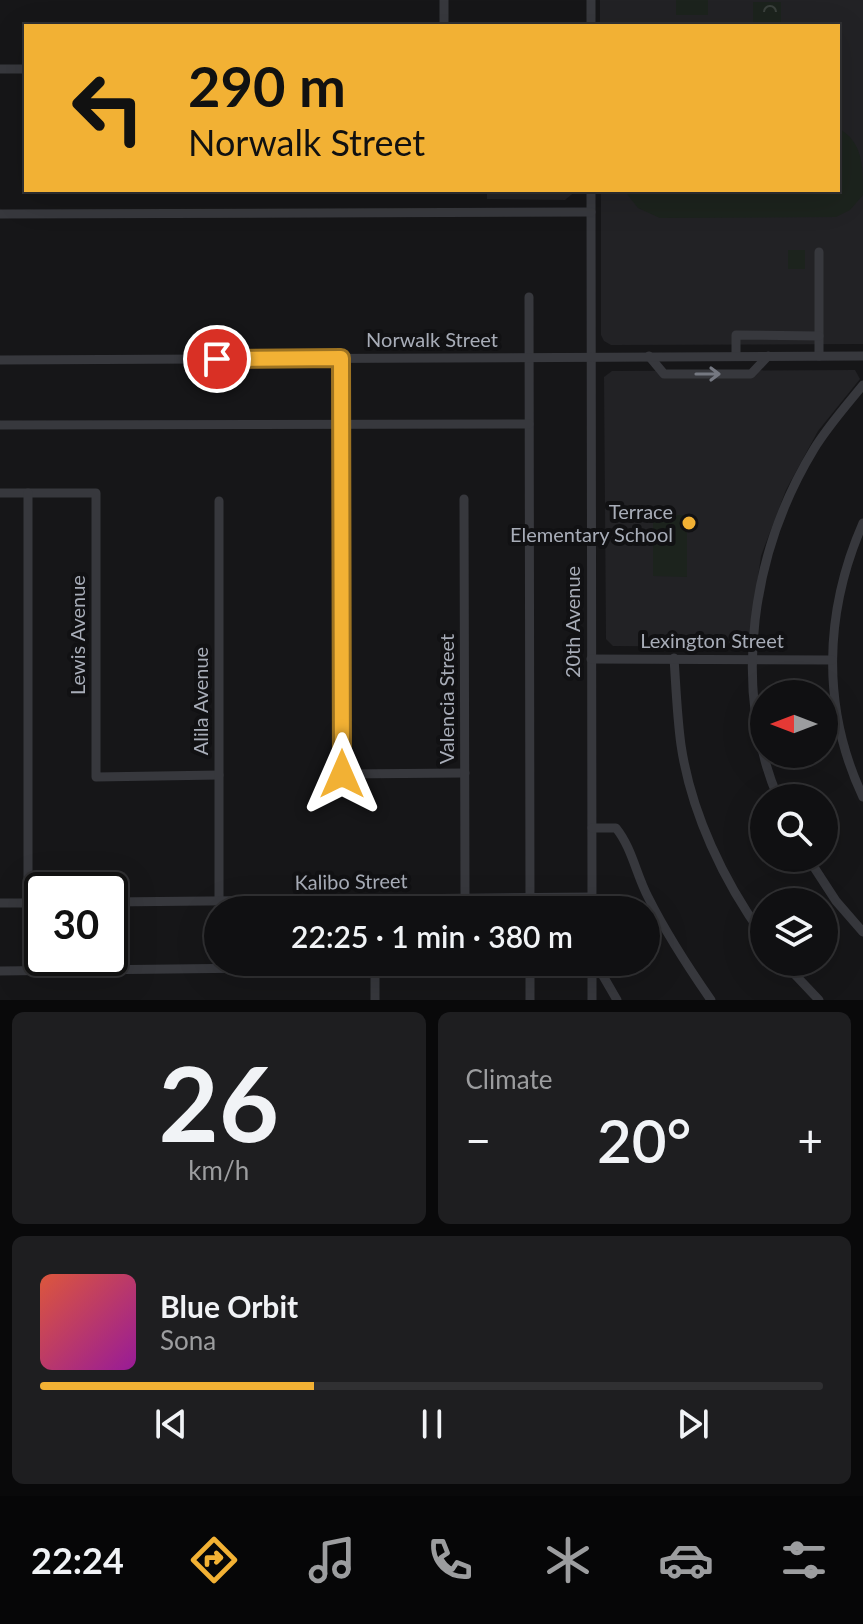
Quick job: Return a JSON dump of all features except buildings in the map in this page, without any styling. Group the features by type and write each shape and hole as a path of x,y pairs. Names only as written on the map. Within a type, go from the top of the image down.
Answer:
{"street":[{"path":"444,0 444,24"},
{"path":"591,0 591,24"},
{"path":"0,69 24,69"},
{"name":"20th Avenue","path":"591,192 592,896"},
{"path":"0,214 591,212"},
{"path":"819,252 819,356"},
{"path":"529,297 531,896"},
{"path":"736,356 736,335 819,336"},
{"path":"649,356 664,374 751,374 768,356"},
{"name":"Norwalk Street","path":"0,360 863,356"},
{"path":"341,358 342,774 465,773"},
{"path":"774,784 762,748 754,700 752,659 761,585 783,509 815,447 863,385"},
{"path":"0,425 529,424"},
{"path":"0,493 28,493 28,872"},
{"name":"Lewis Avenue","path":"28,493 96,493 96,777 219,775"},
{"name":"Valencia Street","path":"464,499 465,896"},
{"name":"Alila Avenue","path":"219,501 219,896"},
{"path":"863,523 839,591 832,660 839,731 863,797"},
{"path":"674,658 681,747 692,793 726,876 750,915"},
{"name":"Lexington Street","path":"591,659 832,660"},
{"path":"592,828 616,828 625,839 647,894 682,959 711,1000"},
{"path":"817,872 836,901 863,932"},
{"name":"Kalibo Street","path":"128,902 204,901"},
{"path":"0,903 24,903"},
{"path":"0,971 204,967"},
{"path":"375,976 375,1000"},
{"path":"530,976 530,1000"},
{"path":"592,1000 593,976"},
{"path":"602,976 617,1000"},
{"path":"796,976 819,1000"}],"shaded area":[{"path":"600,0 863,0 863,344 611,345 604,341 601,335 601,192 840,192 840,24 600,24"},
{"path":"487,192 575,192 565,200 487,199"},
{"name":"Terrace Elementary School","path":"855,370 860,379 818,431 786,490 761,556 748,647 613,646 606,639 604,377 612,371"}],"green space":[{"path":"676,0 708,0 708,15 676,15"},
{"path":"753,2 781,2 781,24 753,24"},
{"path":"840,130 857,147 862,164 863,195 850,210 836,217 660,218 638,208 626,192 840,192"},
{"path":"788,250 805,250 805,269 788,269"},
{"path":"653,515 687,515 687,577 653,576"}],"place":[{"name":"Terrace Elementary School","path":"689,523"}],"route":[{"path":"217,359 341,358 342,774"}]}
